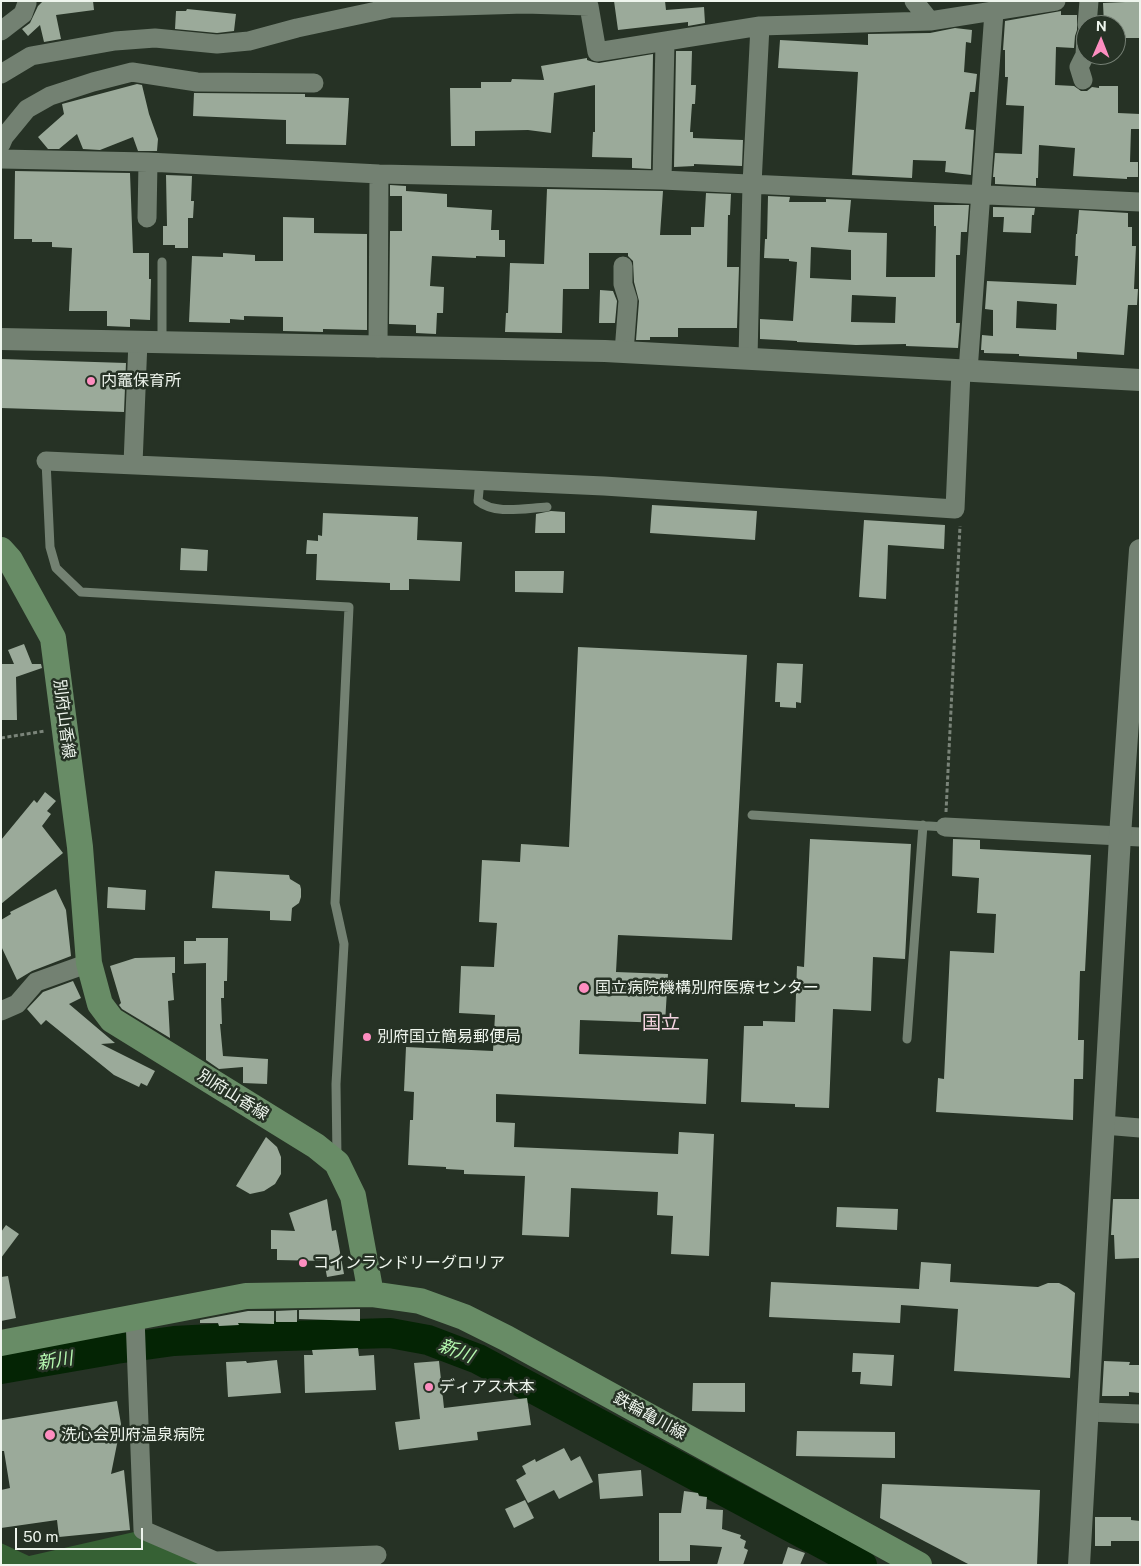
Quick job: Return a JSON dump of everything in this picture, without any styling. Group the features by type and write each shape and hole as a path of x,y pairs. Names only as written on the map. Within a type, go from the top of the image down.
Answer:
{"main road":[{"name":"別府山香線","path":"1,550 10,560 53,638 80,847 89,963 100,1004 112,1020 316,1146 337,1164 353,1196 371,1294"},
{"path":"1,1343 246,1296 371,1294"},
{"name":"鉄輪亀川線","path":"371,1294 420,1301 464,1318 506,1338 918,1565"}],"street":[{"path":"914,1 930,21"},
{"path":"5,65 31,56 115,41 155,38 217,44 249,41 297,28 391,8 526,4 589,6 597,52 760,26 930,21 1056,1"},
{"path":"1088,15 1089,1"},
{"path":"1,31 23,14 27,3"},
{"path":"46,461 604,486 955,509 994,12"},
{"path":"748,358 752,184 760,26"},
{"path":"662,180 665,42"},
{"path":"1080,65 1083,80"},
{"path":"1,144 4,137 27,109 50,96 132,72 197,82 314,83"},
{"path":"1,160 148,162 379,174 662,180 1140,202"},
{"path":"147,218 148,162"},
{"path":"378,348 379,174"},
{"path":"623,266 623,284 628,300 624,352"},
{"path":"1,339 624,352 1140,380"},
{"path":"132,464 138,341"},
{"path":"1079,1565 1104,1126 1130,836 1140,550"},
{"path":"945,827 1130,836"},
{"path":"1,1011 17,1004 36,982 89,963"},
{"path":"1104,1126 1140,1128"},
{"path":"135,1317 143,1530 216,1561 377,1555"},
{"path":"1088,1412 1140,1414"}],"lane":[{"path":"162,262 162,342"},
{"path":"46,461 50,547 56,568 82,592 349,607 336,903 344,944 336,1084 337,1164"},
{"path":"480,480 478,501 485,506 502,509 546,506"},
{"path":"752,815 945,827"},
{"path":"908,1038 923,826"}],"path":[{"path":"945,827 960,515 955,509"},
{"path":"1,738 65,728"}],"green space":[{"path":"143,1530 219,1565 1,1565 1,1543 29,1556"}],"building":[{"path":"43,1 93,1 94,10 56,15 61,39 44,42 40,25 28,36 22,29 30,23 38,6"},
{"path":"614,1 665,1 666,10 704,7 705,23 688,26 688,22 618,30"},
{"path":"1140,2 1140,38 1126,38 1126,15 1104,15 1103,3"},
{"path":"187,9 236,14 234,31 217,33 175,29 176,11 186,11"},
{"path":"1061,11 1061,15 1076,15 1074,48 1056,47 1055,85 1074,86 1081,91 1087,91 1092,87 1099,88 1099,86 1118,86 1118,113 1140,114 1140,129 1131,129 1130,162 1138,162 1138,177 1127,177 1127,179 1073,176 1075,148 1039,145 1036,186 995,184 995,177 993,177 995,153 1022,154 1024,106 1006,105 1008,77 1005,77 1005,50 1003,50 1005,21"},
{"path":"955,28 972,30 971,43 966,42 964,72 977,74 975,92 970,92 965,129 974,130 971,175 945,172 946,161 913,160 912,178 852,175 858,72 778,68 780,40 868,45 868,34 930,33"},
{"path":"676,51 692,51 691,85 696,85 695,104 692,104 690,132 693,132 693,138 743,140 742,166 694,164 694,166 674,167"},
{"path":"653,54 651,169 632,168 632,158 592,157 593,132 595,132 595,85 554,93 551,133 528,130 475,131 475,146 451,146 450,88 481,88 481,82 511,82 512,79 544,80 541,66 587,58 587,60 599,63"},
{"path":"137,84 142,85 149,114 158,139 157,151 138,151 133,137 100,150 83,149 77,134 59,149 48,149 38,137 64,114 62,104"},
{"path":"194,93 305,94 305,97 349,98 346,145 286,144 286,120 193,116"},
{"path":"15,171 130,173 133,253 149,253 149,279 151,279 150,320 130,319 130,327 107,326 107,311 69,311 72,248 52,247 52,242 32,242 32,239 14,239"},
{"path":"166,175 192,176 191,201 194,201 193,218 188,218 188,248 175,248 175,245 163,245 163,226 167,226"},
{"path":"390,185 406,186 406,191 447,194 447,207 492,210 491,230 499,230 499,240 505,240 505,257 432,256 430,286 444,287 443,313 437,313 436,334 416,333 416,325 389,324 390,231 402,231 402,196 390,196"},
{"path":"547,189 663,191 660,235 691,235 691,227 704,227 706,193 731,194 730,215 728,215 727,267 739,267 737,328 678,328 678,337 650,337 650,340 636,340 639,301 634,282 633,261 628,256 628,253 589,253 589,289 563,289 562,333 505,332 506,313 508,313 510,263 544,264"},
{"path":"768,196 790,197 789,202 826,202 826,199 851,200 848,232 887,233 886,277 935,277 936,226 934,226 934,205 969,205 967,232 961,232 960,255 956,255 956,323 960,323 958,348 906,346 906,344 856,345 760,339 760,319 793,321 797,262 789,261 789,259 764,258 765,239 767,239","holes":["811,247 851,250 851,280 810,278","852,295 896,297 895,323 851,322"]},
{"path":"993,207 1035,208 1034,215 1032,215 1031,233 1003,232 1004,217 993,217"},
{"path":"1079,210 1128,213 1128,227 1132,227 1132,246 1136,246 1134,289 1138,289 1137,305 1128,305 1124,355 1077,352 1077,359 984,353 984,350 981,350 982,335 993,336 993,310 985,309 987,281 1076,285 1078,256 1075,256","holes":["1017,301 1057,304 1056,330 1016,328"]},
{"path":"283,217 314,218 314,233 367,234 367,330 323,329 323,332 283,331 283,317 244,316 244,320 230,319 230,323 189,322 192,256 223,257 223,253 255,255 255,261 283,261"},
{"path":"600,290 613,291 617,301 615,323 599,323"},
{"path":"1,359 126,363 124,412 1,408"},
{"path":"652,505 757,511 755,540 650,533"},
{"path":"551,511 565,512 565,533 535,533 536,514"},
{"path":"323,513 418,517 417,540 462,542 460,581 409,579 409,590 390,590 390,583 316,580 317,554 306,554 307,540 318,541 318,535 322,536"},
{"path":"864,520 945,525 944,549 888,545 886,599 859,597"},
{"path":"181,548 208,550 207,571 180,570"},
{"path":"515,571 564,571 563,593 515,592"},
{"path":"24,644 32,664 41,664 42,668 16,677 17,720 1,720 1,664 14,664 8,650"},
{"path":"578,647 747,655 732,940 618,935 616,972 668,974 665,1023 580,1020 579,1054 708,1059 706,1104 496,1094 496,1122 515,1123 514,1147 678,1154 679,1132 714,1134 709,1256 671,1254 673,1216 657,1215 658,1192 571,1188 569,1237 522,1235 525,1176 464,1174 464,1170 446,1169 446,1167 408,1165 410,1120 413,1120 414,1092 404,1091 406,1047 493,1051 495,1015 459,1013 461,966 494,967 497,923 479,922 482,860 520,862 521,844 569,847"},
{"path":"777,663 803,664 801,703 796,702 796,708 780,707 780,702 775,702"},
{"path":"45,792 56,801 47,811 51,814 42,826 63,853 1,904 1,840 34,800 37,803"},
{"path":"810,839 911,844 905,959 873,957 871,1011 833,1009 829,1108 795,1107 795,1104 741,1102 744,1026 763,1026 763,1021 795,1022 797,966 804,967"},
{"path":"953,839 980,840 980,849 1091,855 1085,971 1080,971 1078,1040 1084,1040 1083,1079 1074,1079 1073,1120 936,1112 938,1078 944,1079 950,951 994,953 996,914 977,913 979,878 952,876"},
{"path":"215,871 289,875 290,879 300,885 301,889 299,903 292,908 291,921 270,920 270,911 212,908"},
{"path":"108,887 146,890 145,910 107,908"},
{"path":"56,889 66,910 71,956 32,971 17,980 1,946 1,920 11,914 10,912"},
{"path":"196,938 228,938 227,981 224,981 224,998 221,998 222,1024 220,1024 223,1056 268,1059 267,1084 243,1083 243,1067 219,1069 206,1060 206,963 184,964 184,941 196,941"},
{"path":"175,957 175,973 172,973 174,1000 168,1001 170,1038 122,1009 119,1005 121,1003 110,966 135,958"},
{"path":"73,981 81,998 69,1004 115,1043 101,1044 155,1071 147,1086 141,1083 139,1087 114,1075 46,1020 41,1025 27,1009 43,992"},
{"path":"266,1137 277,1147 281,1157 281,1174 275,1184 264,1191 250,1194 236,1186"},
{"path":"327,1199 332,1231 336,1230 344,1274 327,1277 324,1261 277,1260 277,1249 271,1249 271,1230 295,1231 289,1213"},
{"path":"1113,1199 1140,1199 1140,1258 1115,1259 1114,1235 1111,1235"},
{"path":"837,1207 898,1209 897,1230 836,1227"},
{"path":"6,1225 19,1234 1,1258 1,1232"},
{"path":"921,1262 951,1264 950,1282 1038,1287 1048,1283 1059,1283 1075,1293 1070,1378 954,1371 958,1309 901,1305 900,1323 769,1317 771,1282 919,1289"},
{"path":"8,1276 16,1318 1,1321 1,1277"},
{"path":"360,1309 360,1321 299,1319 299,1310"},
{"path":"297,1310 297,1322 276,1322 276,1311"},
{"path":"248,1311 274,1311 274,1324 238,1323 239,1325 219,1326 218,1323 200,1323 200,1320"},
{"path":"358,1348 359,1356 374,1355 376,1390 305,1393 304,1355 313,1355 312,1350"},
{"path":"853,1353 894,1355 892,1386 860,1384 861,1372 852,1372"},
{"path":"277,1360 281,1393 228,1397 226,1362 246,1361 247,1363"},
{"path":"439,1361 444,1408 527,1398 531,1425 477,1432 478,1440 399,1450 395,1422 420,1419 414,1363"},
{"path":"1104,1361 1130,1362 1129,1365 1140,1365 1140,1393 1129,1392 1129,1396 1102,1396"},
{"path":"693,1383 745,1383 745,1412 692,1411"},
{"path":"117,1401 121,1424 111,1474 124,1470 130,1530 59,1537 57,1520 1,1528 1,1490 10,1488 4,1451 1,1451 1,1420"},
{"path":"797,1431 895,1432 895,1458 796,1456"},
{"path":"564,1448 571,1461 580,1456 593,1482 559,1499 554,1490 528,1503 516,1480 526,1474 522,1466 535,1459 536,1462"},
{"path":"641,1470 643,1496 600,1499 598,1474"},
{"path":"882,1484 1040,1490 1037,1565 970,1565 880,1518"},
{"path":"684,1491 698,1493 699,1496 707,1497 706,1509 723,1510 722,1529 741,1535 740,1538 746,1541 744,1548 748,1550 743,1565 717,1565 722,1547 690,1545 690,1561 659,1561 659,1513 681,1513"},
{"path":"525,1500 534,1518 514,1528 505,1509"},
{"path":"1095,1517 1131,1517 1131,1520 1140,1521 1140,1541 1111,1541 1111,1546 1095,1546"},
{"path":"788,1547 805,1553 800,1565 782,1565"}],"waterway":[{"name":"新川","path":"1,1369 174,1341 390,1333 428,1340 478,1359 862,1565"}],"place":[{"name":"内竈保育所","path":"91,381"},
{"name":"国立病院機構別府医療センター","path":"584,988"},
{"name":"別府国立簡易郵便局","path":"367,1037"},
{"name":"コインランドリーグロリア","path":"303,1263"},
{"name":"ディアス木本","path":"429,1387"},
{"name":"洗心会別府温泉病院","path":"50,1435"}],"district":[{"name":"国立","path":"661,1023"}]}
